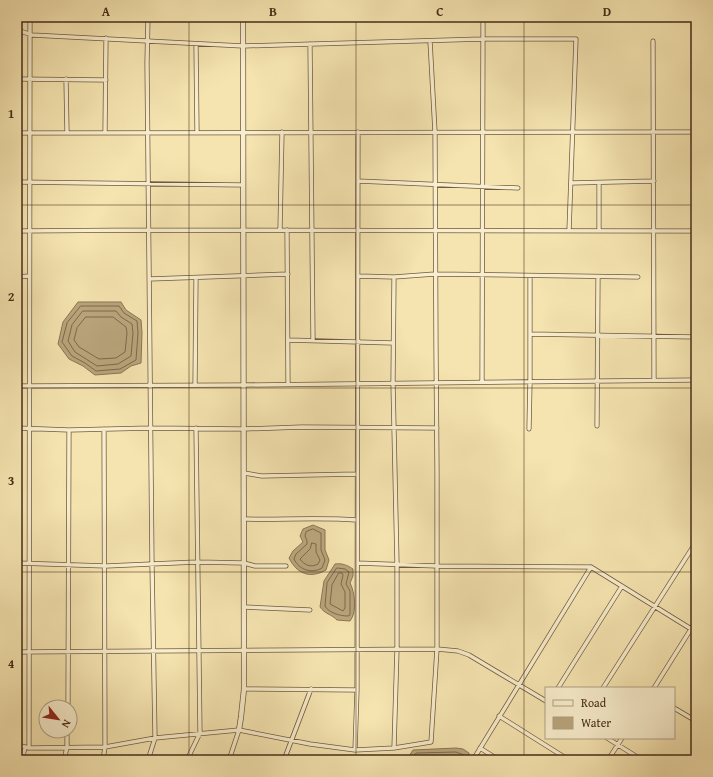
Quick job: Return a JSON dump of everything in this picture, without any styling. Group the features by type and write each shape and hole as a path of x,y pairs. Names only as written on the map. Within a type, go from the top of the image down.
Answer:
{"street":[{"path":"22,760 27,748 29,651 30,17"},
{"path":"148,17 148,184 155,738 148,760"},
{"path":"229,760 239,730 244,689 243,17"},
{"path":"482,382 483,23"},
{"path":"17,30 30,34 243,46 430,40 576,39 569,231"},
{"path":"105,133 106,38"},
{"path":"17,744 27,748 105,747 155,738 239,730 310,744 355,750 394,748 431,742 437,648 437,428 435,132 430,40"},
{"path":"653,41 654,380"},
{"path":"196,44 197,133"},
{"path":"310,44 313,340"},
{"path":"17,79 106,80"},
{"path":"66,79 68,133"},
{"path":"280,230 282,132"},
{"path":"355,750 357,690 358,132"},
{"path":"17,133 696,132"},
{"path":"358,181 518,188"},
{"path":"571,183 654,181"},
{"path":"17,182 243,185"},
{"path":"598,231 599,183"},
{"path":"287,230 288,384"},
{"path":"17,231 696,231"},
{"path":"149,279 288,274"},
{"path":"358,276 394,277 435,274 598,278 638,277"},
{"path":"17,277 29,276"},
{"path":"528,429 530,382 530,276"},
{"path":"394,277 393,383 397,564 397,649 394,748"},
{"path":"195,385 196,278"},
{"path":"596,426 598,278"},
{"path":"530,334 696,337"},
{"path":"288,340 393,343"},
{"path":"17,386 696,380"},
{"path":"17,428 70,430 151,428 244,429 302,427 437,428"},
{"path":"187,760 200,733 196,428"},
{"path":"103,760 105,747 104,429"},
{"path":"68,699 70,430"},
{"path":"244,473 262,476 289,474 357,474"},
{"path":"244,519 269,520 329,518 357,520"},
{"path":"604,687 696,542"},
{"path":"17,563 104,566 198,562 244,563 255,566 286,566"},
{"path":"357,563 436,566 591,567 696,632"},
{"path":"473,760 518,684 591,567"},
{"path":"559,687 622,586"},
{"path":"244,607 310,610"},
{"path":"655,687 696,621"},
{"path":"17,652 357,650 437,648 458,651 469,655 545,700"},
{"path":"244,689 357,690"},
{"path":"284,760 311,689"},
{"path":"675,709 696,721"},
{"path":"499,716 569,760"},
{"path":"64,760 67,739"},
{"path":"609,739 642,760"},
{"path":"608,760 621,739"},
{"path":"480,748 499,760"}],"water":[{"path":"78,302 121,302 126,310 141,320 141,363 131,366 121,373 95,375 83,366 69,359 58,344 63,322"},
{"path":"313,525 325,530 325,550 329,560 326,570 320,573 309,574 296,568 289,558 293,551 303,542 300,536 303,529"},
{"path":"335,564 349,566 353,569 353,576 350,583 354,597 354,613 350,621 337,620 320,607 324,581"},
{"path":"463,749 469,753 468,760 404,760 413,750"}]}
